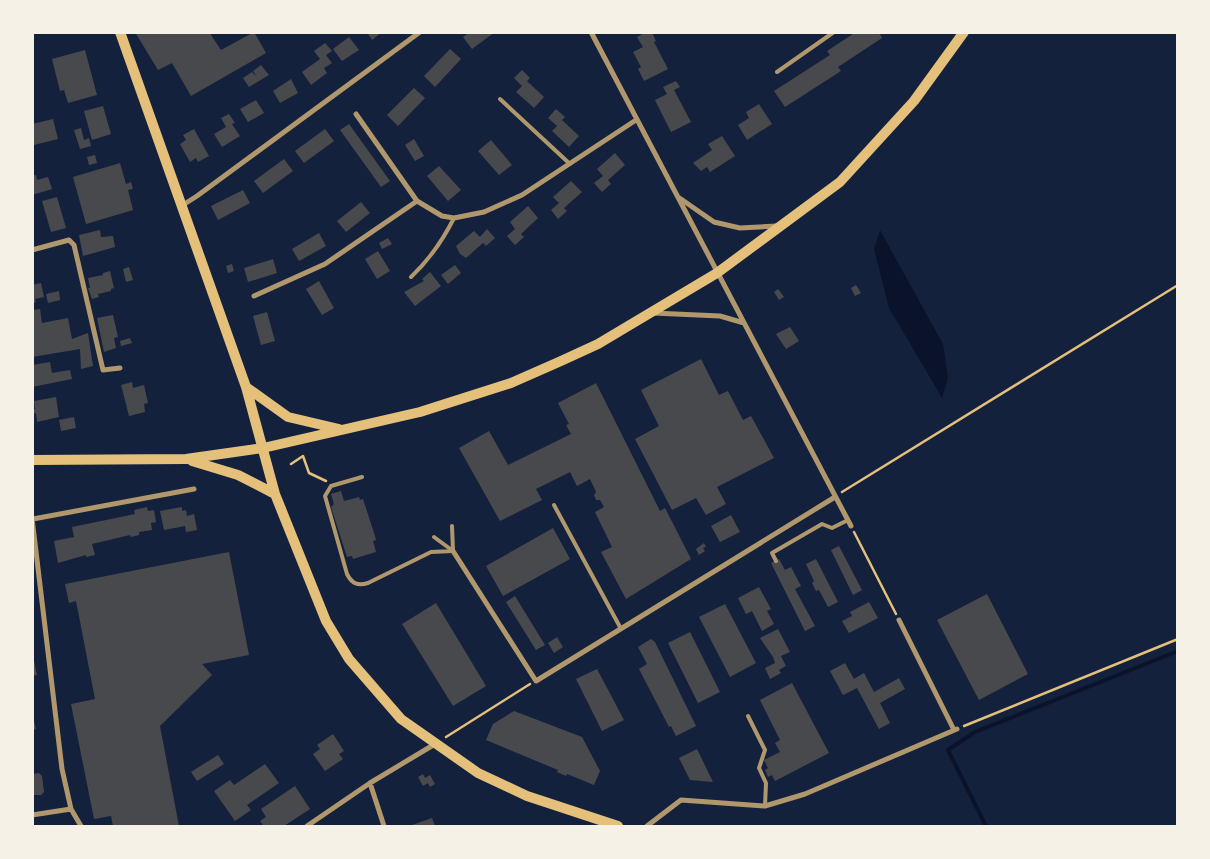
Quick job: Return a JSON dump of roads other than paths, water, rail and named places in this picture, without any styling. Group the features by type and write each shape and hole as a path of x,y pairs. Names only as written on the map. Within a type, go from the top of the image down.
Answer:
{"main road":[{"path":"120,32 183,205 246,387 275,494 326,621 349,659 401,719 434,744 478,772 528,796 618,826"},
{"path":"32,460 186,459 263,448 345,431 420,412 511,383 598,344 717,273 786,224 847,175 914,101 964,32"},
{"path":"246,387 288,417 345,431"},
{"path":"186,459 238,475 275,494"}],"street":[{"path":"183,205 420,32"},
{"path":"591,32 851,526"},
{"path":"356,114 417,201 442,216 454,218 484,212 522,196 636,120"},
{"path":"676,195 714,222 740,228 786,224"},
{"path":"254,296 325,264 417,201"},
{"path":"32,250 69,240 74,245 103,370 120,368"},
{"path":"650,313 720,316 744,324"},
{"path":"81,826 71,809 62,769 33,518 194,490"},
{"path":"453,551 536,681 835,497"},
{"path":"648,826 681,800 765,806 805,794 956,730 899,620"},
{"path":"307,826 370,783 434,744"},
{"path":"370,783 384,826"},
{"path":"32,815 71,809"}],"lane":[{"path":"777,72 834,32"},
{"path":"500,99 570,164"},
{"path":"411,277 431,258 442,242 454,218"},
{"path":"362,477 330,486 325,496 347,574 351,581 357,585 368,583 431,552 453,551"},
{"path":"554,505 620,628"},
{"path":"776,561 772,553 822,524 832,528 848,520"},
{"path":"452,526 453,551"},
{"path":"434,537 453,551"},
{"path":"748,716 765,750 760,768 766,783 765,806"}],"water":[{"path":"880,230 943,344 948,378 942,398 889,308 874,249"}],"waterway":[{"path":"986,826 948,750 975,732 1178,651"}]}
